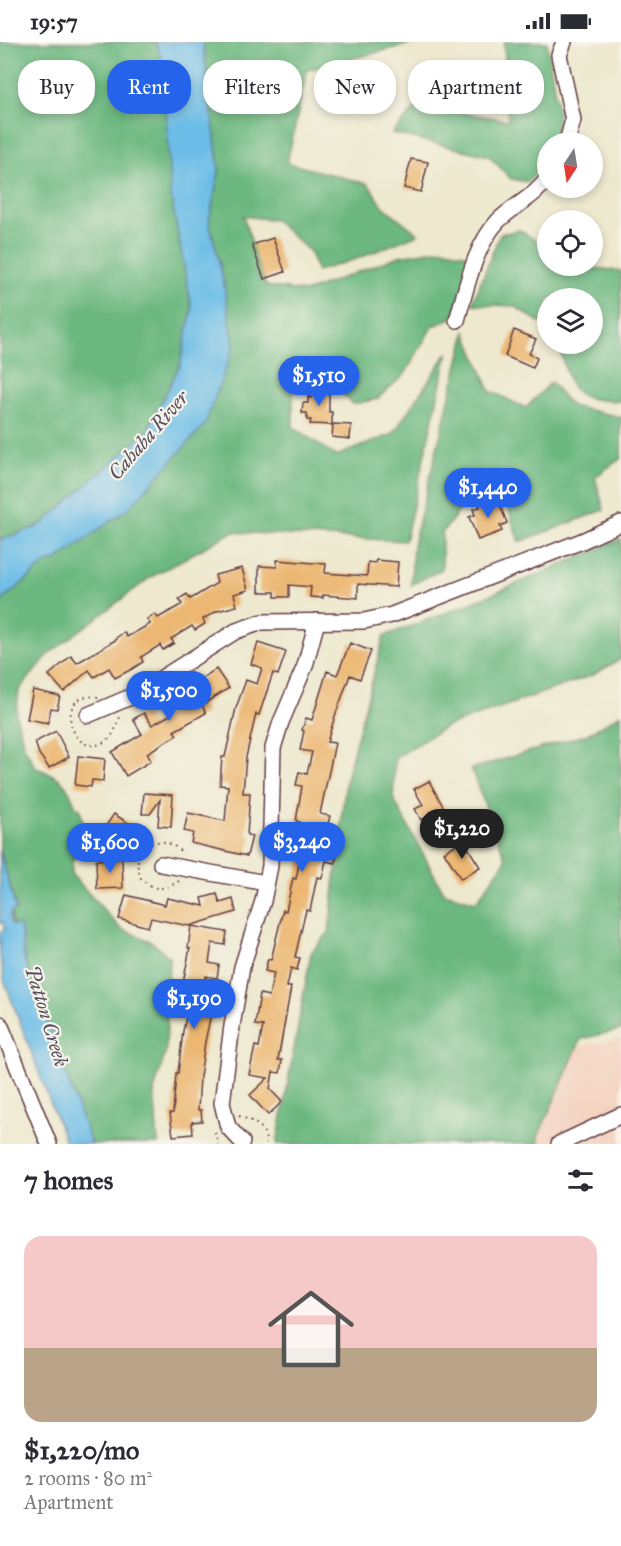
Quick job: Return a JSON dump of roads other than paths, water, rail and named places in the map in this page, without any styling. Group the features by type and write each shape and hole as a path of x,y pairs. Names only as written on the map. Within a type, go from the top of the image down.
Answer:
{"street":[{"path":"564,42 559,55 573,120 570,132"},
{"path":"457,320 479,251 498,221 537,191"},
{"path":"88,715 135,695 236,631 262,622 364,621 392,615 582,541 621,523"},
{"path":"242,1142 228,1127 222,1093 242,967 263,901 266,883 271,847 273,748 281,722 305,666 317,621"},
{"path":"161,864 266,883"},
{"path":"0,1024 49,1144"},
{"path":"559,1144 621,1115"}],"water":[{"name":"Cahaba River","path":"156,42 203,42 205,60 203,60 203,114 212,114 219,171 209,221 223,278 234,346 205,424 130,507 57,560 45,564 0,602 0,540 41,525 147,431 180,365 192,309 170,191 166,114 191,114 191,60 162,60"},
{"path":"0,851 16,909 11,912 10,920 13,926 20,925 25,962 91,1144 66,1144 4,980 0,955 0,932 5,929 2,922 0,923"}],"water label":[{"name":"Patton Creek","path":"47,1016"}]}
